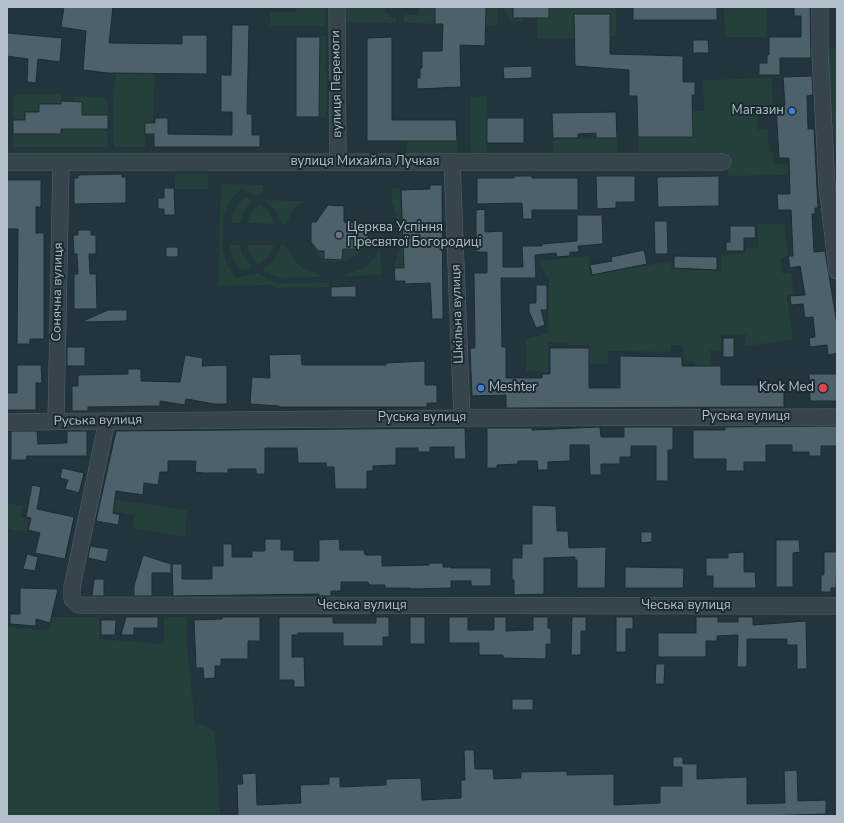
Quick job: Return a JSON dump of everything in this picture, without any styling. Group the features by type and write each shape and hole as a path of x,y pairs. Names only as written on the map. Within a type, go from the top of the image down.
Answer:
{"street":[{"name":"вулиця Перемоги","path":"337,7 338,162"},
{"path":"820,7 820,53 827,186 837,271"},
{"name":"вулиця Михайла Лучкая","path":"7,162 723,162"},
{"name":"Сонячна вулиця","path":"56,422 61,162"},
{"name":"Шкільна вулиця","path":"452,162 462,418"},
{"name":"Руська вулиця","path":"7,422 462,418 837,417"},
{"name":"Чеська вулиця","path":"107,421 72,587 72,599 78,605 837,606"}],"green space":[{"path":"296,7 325,7 325,26 270,26 270,12 296,12"},
{"path":"346,7 385,7 385,14 389,14 389,17 396,17 396,23 346,22"},
{"path":"419,7 435,7 435,24 404,23 404,15 419,15"},
{"path":"486,7 498,7 497,26 486,26"},
{"path":"504,7 513,7 514,18 522,18 522,21 512,21 505,13"},
{"path":"549,7 616,7 616,36 610,36 610,14 574,14 574,39 537,38 537,18"},
{"path":"724,7 767,7 767,37 725,37"},
{"path":"296,36 326,36 326,117 319,117 320,37"},
{"path":"827,48 837,48 837,168 827,52"},
{"path":"116,73 155,74 153,123 145,123 145,147 114,147 113,103"},
{"path":"772,78 773,105 757,106 758,130 768,130 769,151 773,152 773,164 788,164 788,175 728,176 727,153 638,153 638,137 693,137 692,111 704,111 703,80"},
{"path":"61,94 61,119 47,104 39,104 39,112 25,120 13,120 13,97 15,95"},
{"path":"73,96 104,98 108,102 108,115 82,115 82,102 75,102 73,114"},
{"path":"487,96 487,154 471,154 470,97"},
{"path":"61,129 107,129 108,147 13,147 13,134 61,134"},
{"path":"617,138 617,153 553,153 553,139"},
{"path":"407,141 457,141 457,154 407,154"},
{"path":"175,174 208,174 208,189 175,189"},
{"path":"221,184 263,185 263,192 257,196 241,189 230,201 224,215 222,245 226,262 235,278 258,273 269,280 278,283 329,282 329,287 278,288 270,285 218,286"},
{"path":"392,188 400,188 404,267 394,267 399,248 400,228 392,203"},
{"path":"245,197 252,201 244,211 240,223 231,223 236,206"},
{"path":"263,200 304,201 293,210 286,224 281,224 275,210"},
{"path":"259,204 268,210 275,224 247,223 251,212"},
{"path":"757,224 784,224 788,256 780,258 783,274 791,273 794,294 787,296 793,340 746,346 746,334 721,334 721,350 710,350 710,366 695,366 695,361 684,362 683,345 670,345 670,352 608,351 608,364 589,364 589,345 568,345 567,342 548,342 548,372 526,371 526,339 548,333 549,280 538,261 589,256 589,276 671,261 671,269 721,271 721,254 746,254 746,248 758,247"},
{"path":"368,241 368,244 357,255 348,260 337,262 327,261 319,257 311,243 315,243 315,247 318,251 324,251 342,260 343,249 360,249"},
{"path":"229,245 240,245 242,254 252,268 241,270 234,260"},
{"path":"247,245 274,245 269,256 258,265 249,253"},
{"path":"281,245 285,246 296,262 304,269 323,277 281,278 262,270 274,261"},
{"path":"380,249 382,275 344,276 365,267 376,257"},
{"path":"100,497 187,510 185,537 132,528 134,515 98,508"},
{"path":"7,503 23,506 20,517 29,520 26,533 7,528"},
{"path":"52,617 99,617 99,639 164,644 164,617 187,617 187,646 195,724 205,725 215,732 220,816 7,816 7,627 48,630"}],"building":[{"path":"64,7 113,7 109,43 182,44 182,35 207,35 207,74 108,73 83,70 86,31 61,27"},
{"path":"435,7 486,7 485,46 460,45 461,87 417,89 417,78 420,78 420,68 422,68 422,51 442,51 443,24 435,24"},
{"path":"513,7 549,7 549,18 513,18"},
{"path":"633,7 717,7 717,20 633,20"},
{"path":"794,7 810,7 811,58 780,58 780,75 759,75 759,63 767,63 767,54 769,55 769,37 801,37 801,16 794,16"},
{"path":"574,14 610,14 610,54 683,56 683,82 695,82 695,95 692,95 693,137 638,137 637,96 629,96 629,70 575,66"},
{"path":"232,25 249,25 247,114 252,114 252,135 260,135 260,147 154,147 154,134 145,134 145,123 155,123 155,118 168,118 168,134 232,135 232,112 221,112 221,75 231,75"},
{"path":"7,33 62,38 60,62 38,59 36,83 27,82 28,59 7,56"},
{"path":"296,37 320,37 319,117 296,117"},
{"path":"392,37 392,120 456,120 457,141 367,141 367,38"},
{"path":"693,40 708,40 709,53 693,53"},
{"path":"532,66 532,78 504,79 503,67"},
{"path":"812,76 813,95 807,96 808,129 814,129 818,208 815,208 815,214 812,214 814,252 825,251 837,324 837,353 828,355 827,345 810,347 809,338 815,337 813,317 805,318 803,304 791,305 790,296 805,295 800,266 790,268 788,256 793,256 791,210 778,210 777,194 790,194 789,158 779,158 776,105 785,105 783,77"},
{"path":"61,101 82,102 82,115 108,115 108,129 61,129 61,134 13,134 13,120 25,120 25,112 39,112 39,104 61,104"},
{"path":"616,112 617,138 596,138 596,133 578,134 578,138 553,138 552,113"},
{"path":"487,118 524,118 524,143 487,143"},
{"path":"122,174 122,177 126,177 126,203 74,204 74,178 78,178 78,175"},
{"path":"514,176 532,176 532,178 578,178 578,210 532,210 532,219 523,219 522,203 477,204 477,178 514,178"},
{"path":"596,176 635,176 635,202 616,202 616,208 597,209"},
{"path":"719,176 719,206 658,207 657,177"},
{"path":"7,180 41,180 41,207 36,207 36,233 44,233 44,339 30,339 30,344 17,344 18,229 7,229"},
{"path":"430,185 442,185 443,319 432,319 430,283 405,284 405,281 395,281 394,268 404,268 401,190 430,189"},
{"path":"164,188 174,188 175,215 164,215 164,209 158,209 158,198 164,198"},
{"name":"Церква Успіння Пресвятої Богородиці","path":"328,205 344,206 344,222 360,223 368,229 368,241 360,249 343,249 342,260 324,259 324,251 318,251 311,242 311,222 316,222"},
{"path":"485,209 485,232 503,231 503,267 523,267 522,246 542,246 542,244 577,241 577,215 602,215 603,244 578,246 579,252 570,252 570,256 557,257 556,253 535,255 536,278 501,278 502,347 506,347 506,378 542,378 542,374 550,374 550,348 589,348 589,388 620,388 620,356 682,357 682,366 721,366 721,385 760,385 760,382 772,382 772,386 784,386 784,407 506,408 506,395 472,396 470,348 475,348 474,273 487,273 487,252 476,252 476,210"},
{"path":"654,221 667,221 668,254 655,254"},
{"path":"730,226 755,226 756,238 744,238 744,251 726,251 726,242 730,242"},
{"path":"78,230 91,230 91,235 96,235 96,254 89,254 90,274 96,274 97,309 74,309 74,274 78,274 77,254 74,254 73,235 78,235"},
{"path":"166,247 178,247 178,257 166,257"},
{"path":"644,250 647,264 592,275 590,265 612,261 611,257"},
{"path":"674,256 717,257 717,270 674,268"},
{"path":"536,285 547,285 547,310 541,310 545,325 536,328 529,311 529,303 536,303"},
{"path":"356,286 356,297 331,297 331,287"},
{"path":"108,310 127,310 127,321 81,322"},
{"path":"723,338 734,338 734,357 723,357"},
{"path":"67,347 85,347 85,366 67,366"},
{"path":"301,354 302,365 386,365 386,363 425,361 425,385 437,385 437,403 427,403 427,407 279,407 250,404 252,377 270,378 269,355"},
{"path":"185,355 203,358 202,366 227,365 227,404 215,404 186,399 185,405 160,401 160,406 88,407 88,411 72,411 72,386 78,386 78,375 128,374 128,369 141,369 141,381 180,382"},
{"path":"17,365 41,365 42,383 36,383 36,410 7,410 7,393 17,393"},
{"name":"Krok Med","path":"809,374 837,374 837,401 810,401"},
{"path":"837,426 837,446 821,446 821,456 809,456 809,452 792,452 792,445 766,445 766,462 744,462 744,471 726,471 726,459 693,459 693,430 725,430 725,427"},
{"path":"600,427 601,437 624,437 624,427 673,427 673,450 668,450 668,481 656,481 656,446 631,446 631,457 620,457 620,464 601,464 601,475 590,475 589,445 570,445 570,461 548,462 548,470 538,470 537,461 518,461 518,464 497,465 497,468 487,468 487,428 532,428 532,430"},
{"path":"465,428 466,459 454,459 454,447 430,447 430,452 418,452 418,448 396,448 396,465 373,466 373,471 367,471 367,489 335,489 334,467 326,467 326,463 298,463 297,448 265,448 265,474 256,474 256,469 228,469 228,473 195,472 196,461 168,461 168,472 160,472 158,485 144,483 143,495 116,491 113,513 120,515 118,525 96,521 116,431"},
{"path":"11,431 37,431 38,444 67,443 67,431 87,431 87,456 27,456 26,460 11,460"},
{"path":"62,468 84,473 79,493 65,489 68,480 60,478"},
{"path":"32,485 41,487 37,509 74,517 65,559 35,553 40,533 28,530 31,518 26,517"},
{"path":"532,505 556,506 557,531 568,531 569,548 606,547 605,588 577,588 577,560 575,560 575,557 544,558 544,594 514,595 512,558 522,558 522,544 532,544"},
{"path":"641,532 652,532 652,542 641,543"},
{"path":"265,539 281,539 281,550 294,550 294,561 319,561 319,540 339,539 340,550 364,550 365,555 382,555 382,566 429,565 429,563 443,563 443,567 451,568 491,568 491,586 471,586 471,581 451,581 451,588 411,589 385,588 385,585 369,585 368,582 341,582 341,591 331,591 331,596 319,596 319,594 173,596 172,564 182,564 182,579 212,579 212,566 223,566 223,544 232,544 232,557 252,557 252,551 265,551"},
{"path":"776,540 799,540 800,552 793,553 793,587 776,587"},
{"path":"90,546 109,549 106,562 88,558"},
{"path":"744,552 744,572 755,572 756,588 713,588 713,576 706,576 706,558 728,558 728,553"},
{"path":"824,552 837,552 836,588 831,588 831,592 821,592 821,575 824,575"},
{"path":"27,554 38,557 35,571 23,569"},
{"path":"143,555 171,564 171,573 152,573 152,596 134,596 134,586"},
{"path":"625,567 684,568 683,588 625,588"},
{"path":"94,579 104,579 104,596 92,596"},
{"path":"20,588 58,589 50,623 36,619 36,626 10,624 10,614 20,614"},
{"path":"126,617 158,617 158,628 134,628 134,635 121,635"},
{"path":"222,617 260,617 260,641 248,641 248,659 221,659 221,666 215,666 215,678 204,679 203,668 196,668 194,620 222,619"},
{"path":"279,617 333,617 333,623 376,623 376,617 389,617 389,637 383,637 383,646 343,646 343,633 298,633 298,635 292,635 292,657 304,657 305,687 294,687 294,680 279,680"},
{"path":"410,617 425,617 425,644 410,644"},
{"path":"449,617 468,617 468,630 494,630 494,617 506,617 506,631 533,630 533,617 548,617 548,628 551,628 551,644 546,644 546,659 503,658 503,655 479,655 479,643 449,643"},
{"path":"572,617 586,617 586,631 581,631 581,655 571,655"},
{"path":"616,617 633,617 633,629 626,629 626,652 616,652"},
{"path":"696,617 718,617 718,622 738,622 738,617 753,617 753,625 806,621 807,669 797,669 797,645 787,645 787,639 747,639 747,667 737,667 738,635 717,636 717,641 706,641 706,657 658,657 658,633 696,633"},
{"path":"101,620 116,620 115,635 101,635"},
{"path":"656,664 665,664 664,684 655,684"},
{"path":"512,699 533,699 533,710 512,710"},
{"path":"464,750 474,750 475,769 493,769 494,779 521,778 521,772 567,771 567,775 614,774 614,805 660,803 660,786 682,786 682,767 673,767 673,757 683,757 683,764 697,764 697,779 747,777 747,804 785,803 784,771 797,770 798,801 826,800 826,814 762,816 238,816 237,784 243,784 242,774 256,773 257,805 301,803 300,785 329,784 329,777 340,777 340,787 386,785 386,779 421,778 422,800 461,798 461,780 465,780"}],"place":[{"name":"Магазин","path":"792,111"},
{"name":"Церква Успіння Пресвятої Богородиці","path":"339,235"},
{"name":"Meshter","path":"481,388"},
{"name":"Krok Med","path":"823,388"}]}
